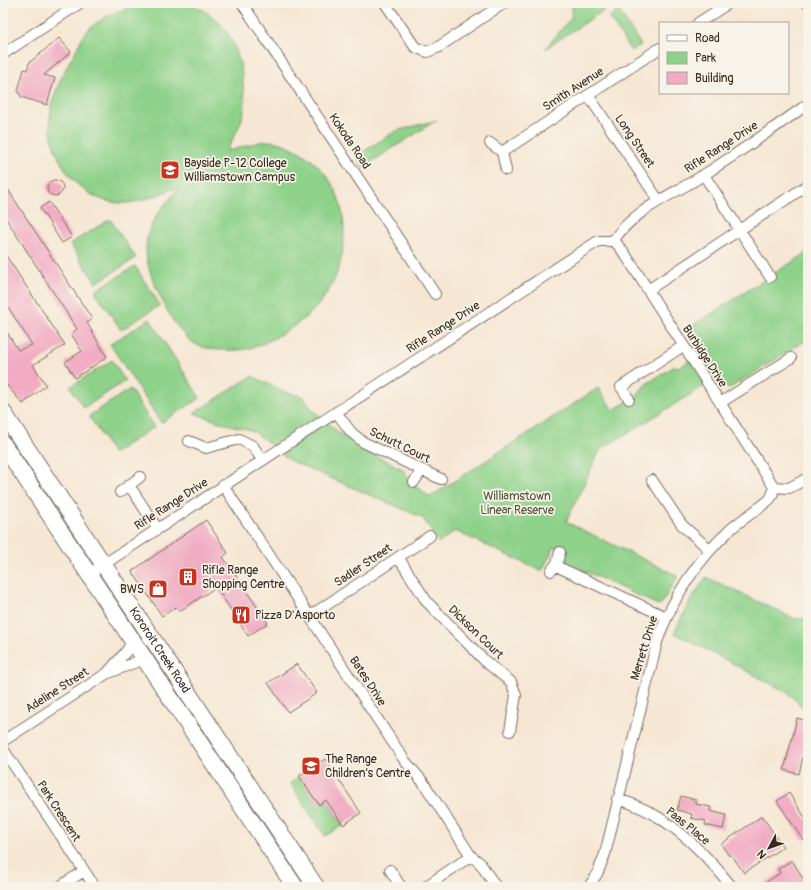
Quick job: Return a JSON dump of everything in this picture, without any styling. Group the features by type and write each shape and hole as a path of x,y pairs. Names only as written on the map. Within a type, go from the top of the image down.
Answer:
{"main road":[{"name":"Kororoit Creek Road","path":"3,412 316,887"},
{"name":"Kororoit Creek Road","path":"3,444 295,887"},
{"path":"146,662 152,639"}],"street":[{"path":"3,54 80,3"},
{"name":"Kokoda Road","path":"242,3 435,294"},
{"path":"385,3 415,47 427,52 436,48 504,3"},
{"path":"700,22 729,3"},
{"name":"Smith Avenue","path":"502,152 659,49"},
{"name":"Long Street","path":"588,95 659,201"},
{"name":"Rifle Range Drive","path":"89,574 157,528 598,241 612,241 622,227 659,201 704,175 808,104"},
{"path":"490,143 502,152 506,170"},
{"path":"704,175 770,277"},
{"path":"648,290 808,185"},
{"name":"Burbidge Drive","path":"612,241 617,244 625,254 774,487"},
{"path":"629,399 621,387 683,346"},
{"path":"720,403 791,358"},
{"name":"Schutt Court","path":"336,412 349,429 363,442 441,479"},
{"path":"189,442 199,452 231,440 239,439 253,446 262,460"},
{"path":"414,482 422,470"},
{"path":"120,492 140,477"},
{"path":"774,487 789,488 808,478"},
{"path":"652,480 682,526 710,550"},
{"path":"129,485 157,528"},
{"name":"Bates Drive","path":"223,485 405,761 423,782 471,856 480,863 496,887"},
{"name":"Merrett Drive","path":"588,887 598,872 605,854 617,799 657,642 666,617 684,584 710,550 741,521 769,500 772,496 774,487"},
{"name":"Sadler Street","path":"310,616 430,536"},
{"path":"560,552 553,568 666,617"},
{"name":"Dickson Court","path":"398,557 427,602 486,662 511,682 516,695 510,730"},
{"name":"Adeline Street","path":"3,741 106,674 125,653 132,641"},
{"name":"Adeline Street","path":"106,674 146,662"},
{"name":"Park Crescent","path":"3,749 95,887"},
{"name":"Paas Place","path":"617,799 638,806 680,833 711,862 732,887"},
{"path":"425,887 471,856"},
{"path":"59,887 84,870"},
{"path":"390,870 401,887"}],"green space":[{"path":"181,2 198,7 209,13 218,21 231,40 240,63 245,105 240,124 227,151 259,142 268,141 285,144 301,152 321,169 335,189 340,204 344,238 342,255 331,287 317,306 302,320 278,336 252,348 220,350 199,346 192,342 175,323 152,279 147,258 147,237 157,215 179,187 136,202 121,203 104,200 89,193 76,183 65,169 57,154 52,137 50,121 52,104 65,71 85,33 106,17 121,10 146,3"},
{"path":"573,3 615,3 545,49 571,18"},
{"path":"619,11 641,45 631,51 609,17"},
{"path":"437,120 363,167 356,156 396,131"},
{"path":"110,219 136,258 96,283 70,244"},
{"name":"Williamstown Linear Reserve","path":"808,252 808,339 728,389 719,377 600,450 566,522 678,576 660,606 566,562 565,552 554,547 542,571 455,531 439,543 423,518 291,461 256,433 194,413 252,376 287,393 302,396 313,410 338,432 362,449 403,469 410,481 430,497 598,388 613,410 635,397 646,384 675,366 680,367 704,352 689,328"},
{"path":"135,266 160,305 121,330 95,291"},
{"path":"150,319 200,398 161,423 110,344"},
{"path":"112,360 125,381 84,408 70,387"},
{"path":"130,389 154,427 113,454 89,416"},
{"path":"706,577 795,619 808,618 808,713 787,692 674,633 689,603"},
{"path":"300,777 319,804 326,800 343,825 325,836 290,783"}],"building":[{"path":"59,38 71,52 44,75 55,78 47,105 21,97 18,91 24,69 27,70 29,63"},
{"path":"55,180 61,182 63,188 61,194 55,196 49,194 47,188 49,182"},
{"path":"3,182 92,319 87,323 107,357 75,378 65,362 82,351 71,334 77,329 3,214"},
{"path":"49,202 72,237 62,243 40,208"},
{"path":"3,251 65,345 33,365 46,385 23,404 3,381 3,326 18,350 32,345 3,299"},
{"name":"Rifle Range Shopping Centre","path":"206,520 228,553 223,557 268,623 248,636 216,587 180,611 176,607 162,616 132,571"},
{"path":"297,664 317,693 288,712 268,683"},
{"path":"797,718 808,721 808,735 799,774 784,770"},
{"path":"325,759 361,813 343,825 326,800 319,805 299,776"},
{"path":"789,793 808,822 808,836 803,840 777,801"},
{"path":"681,796 696,800 696,804 711,807 710,811 726,815 723,829 705,825 706,821 691,818 692,814 677,810"},
{"path":"762,816 783,847 744,873 731,854 729,856 721,844"},
{"path":"792,860 808,887 759,887 780,873 778,869"}],"place":[{"name":"Bayside P-12 College Williamstown Campus","path":"170,170"},
{"name":"Rifle Range Shopping Centre","path":"188,577"},
{"name":"BWS","path":"158,589"},
{"name":"Pizza D'Asporto","path":"241,615"},
{"name":"The Range Children’s Centre","path":"311,766"}]}
